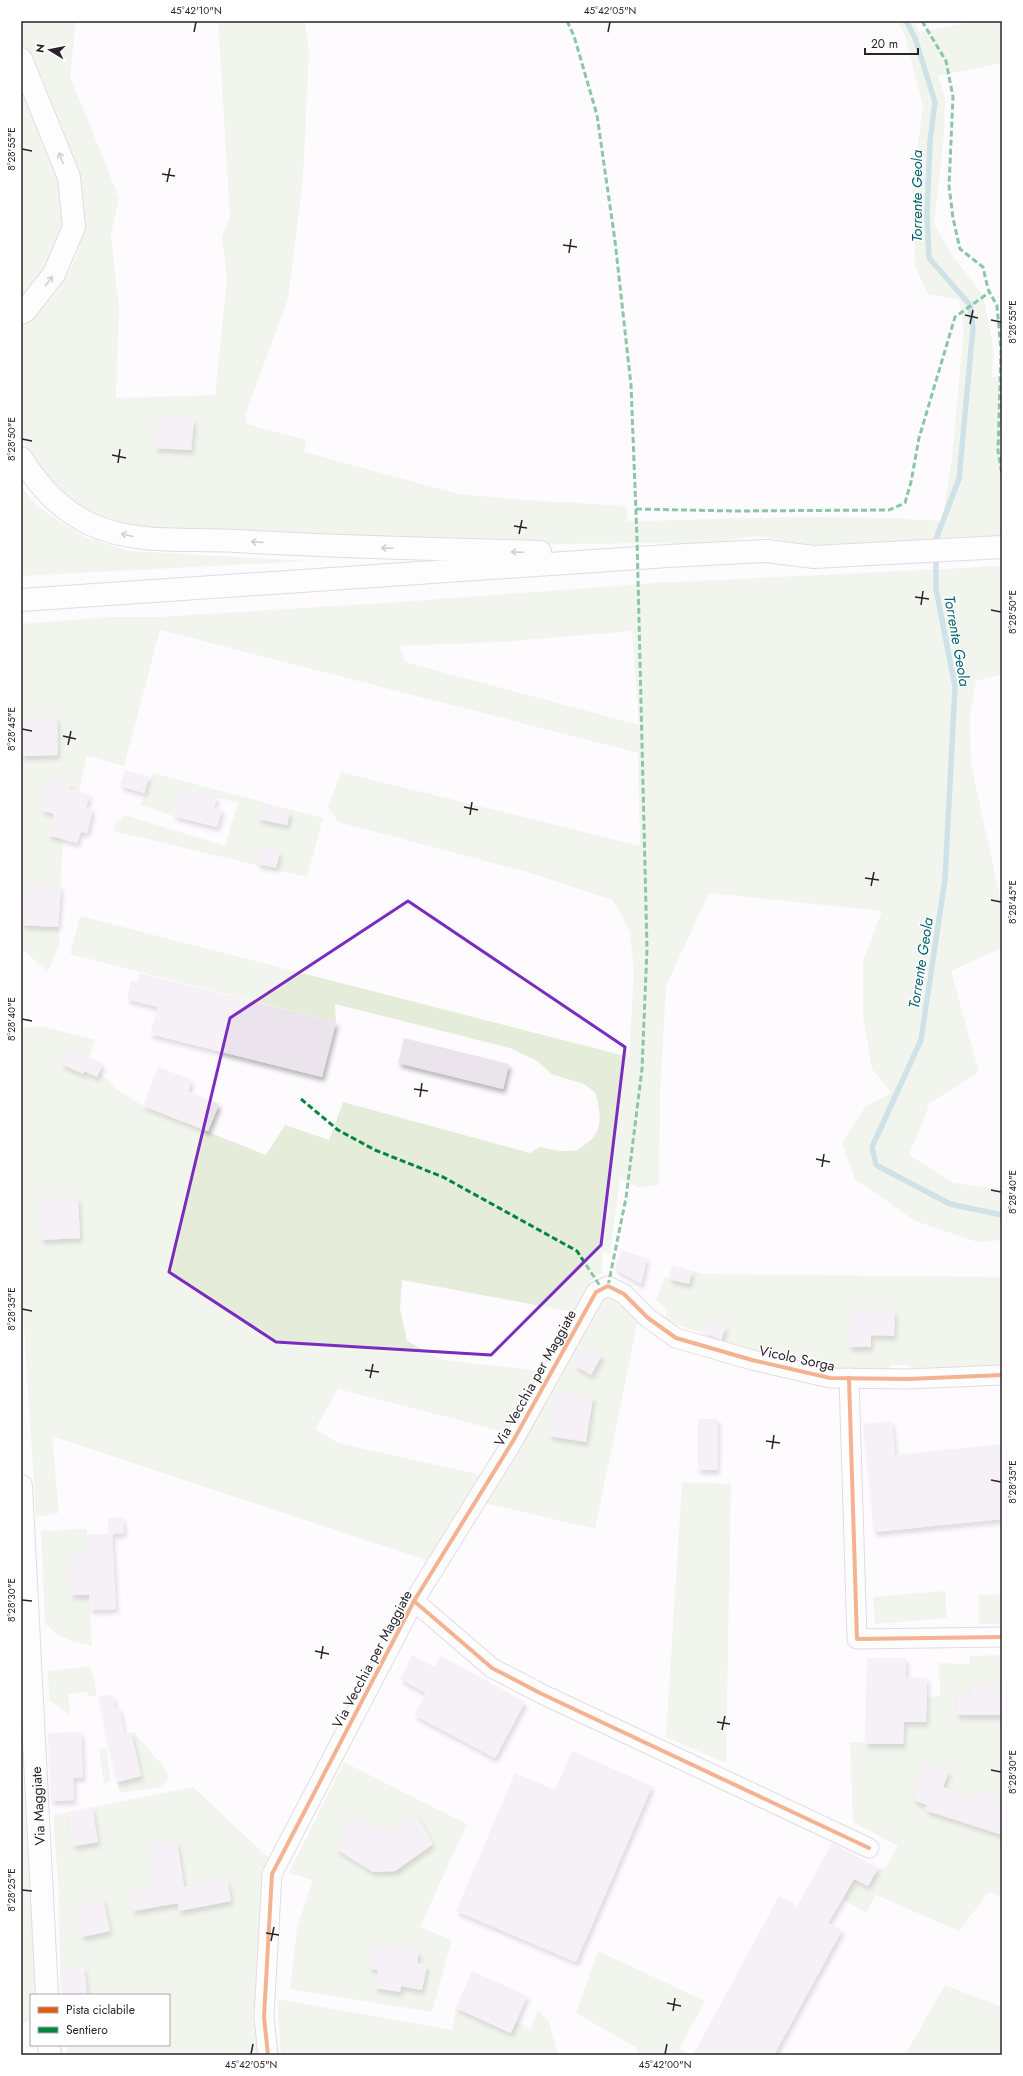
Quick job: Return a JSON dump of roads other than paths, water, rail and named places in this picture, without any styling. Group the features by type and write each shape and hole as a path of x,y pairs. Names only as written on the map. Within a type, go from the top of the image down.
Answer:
{"main road":[{"path":"21,59 69,177 74,227 54,274 23,312"},
{"path":"21,458 35,480 51,498 90,524 134,537 309,546 668,556"},
{"path":"21,600 668,556 766,551 814,557 1002,547"},
{"name":"Via Maggiate","path":"21,1486 25,1615 47,1994"}],"street":[{"name":"Vicolo Sorga","path":"608,1286 624,1294 648,1318 676,1338 760,1362 830,1378 908,1379 1002,1375"},
{"name":"Via Vecchia per Maggiate","path":"268,2055 264,2018 272,1874 414,1601 513,1441 596,1292 608,1286"},
{"path":"849,1378 857,1639 1002,1637"},
{"path":"414,1601 492,1668 549,1698 869,1848"}],"waterway":[{"name":"Torrente Geola","path":"906,21 915,38 935,102 930,142 927,215 929,258 970,305 973,328 959,479 936,539 936,547"},
{"name":"Torrente Geola","path":"936,555 936,589 955,687 945,879 921,1040 872,1147 876,1165 950,1204 1002,1215"}]}
